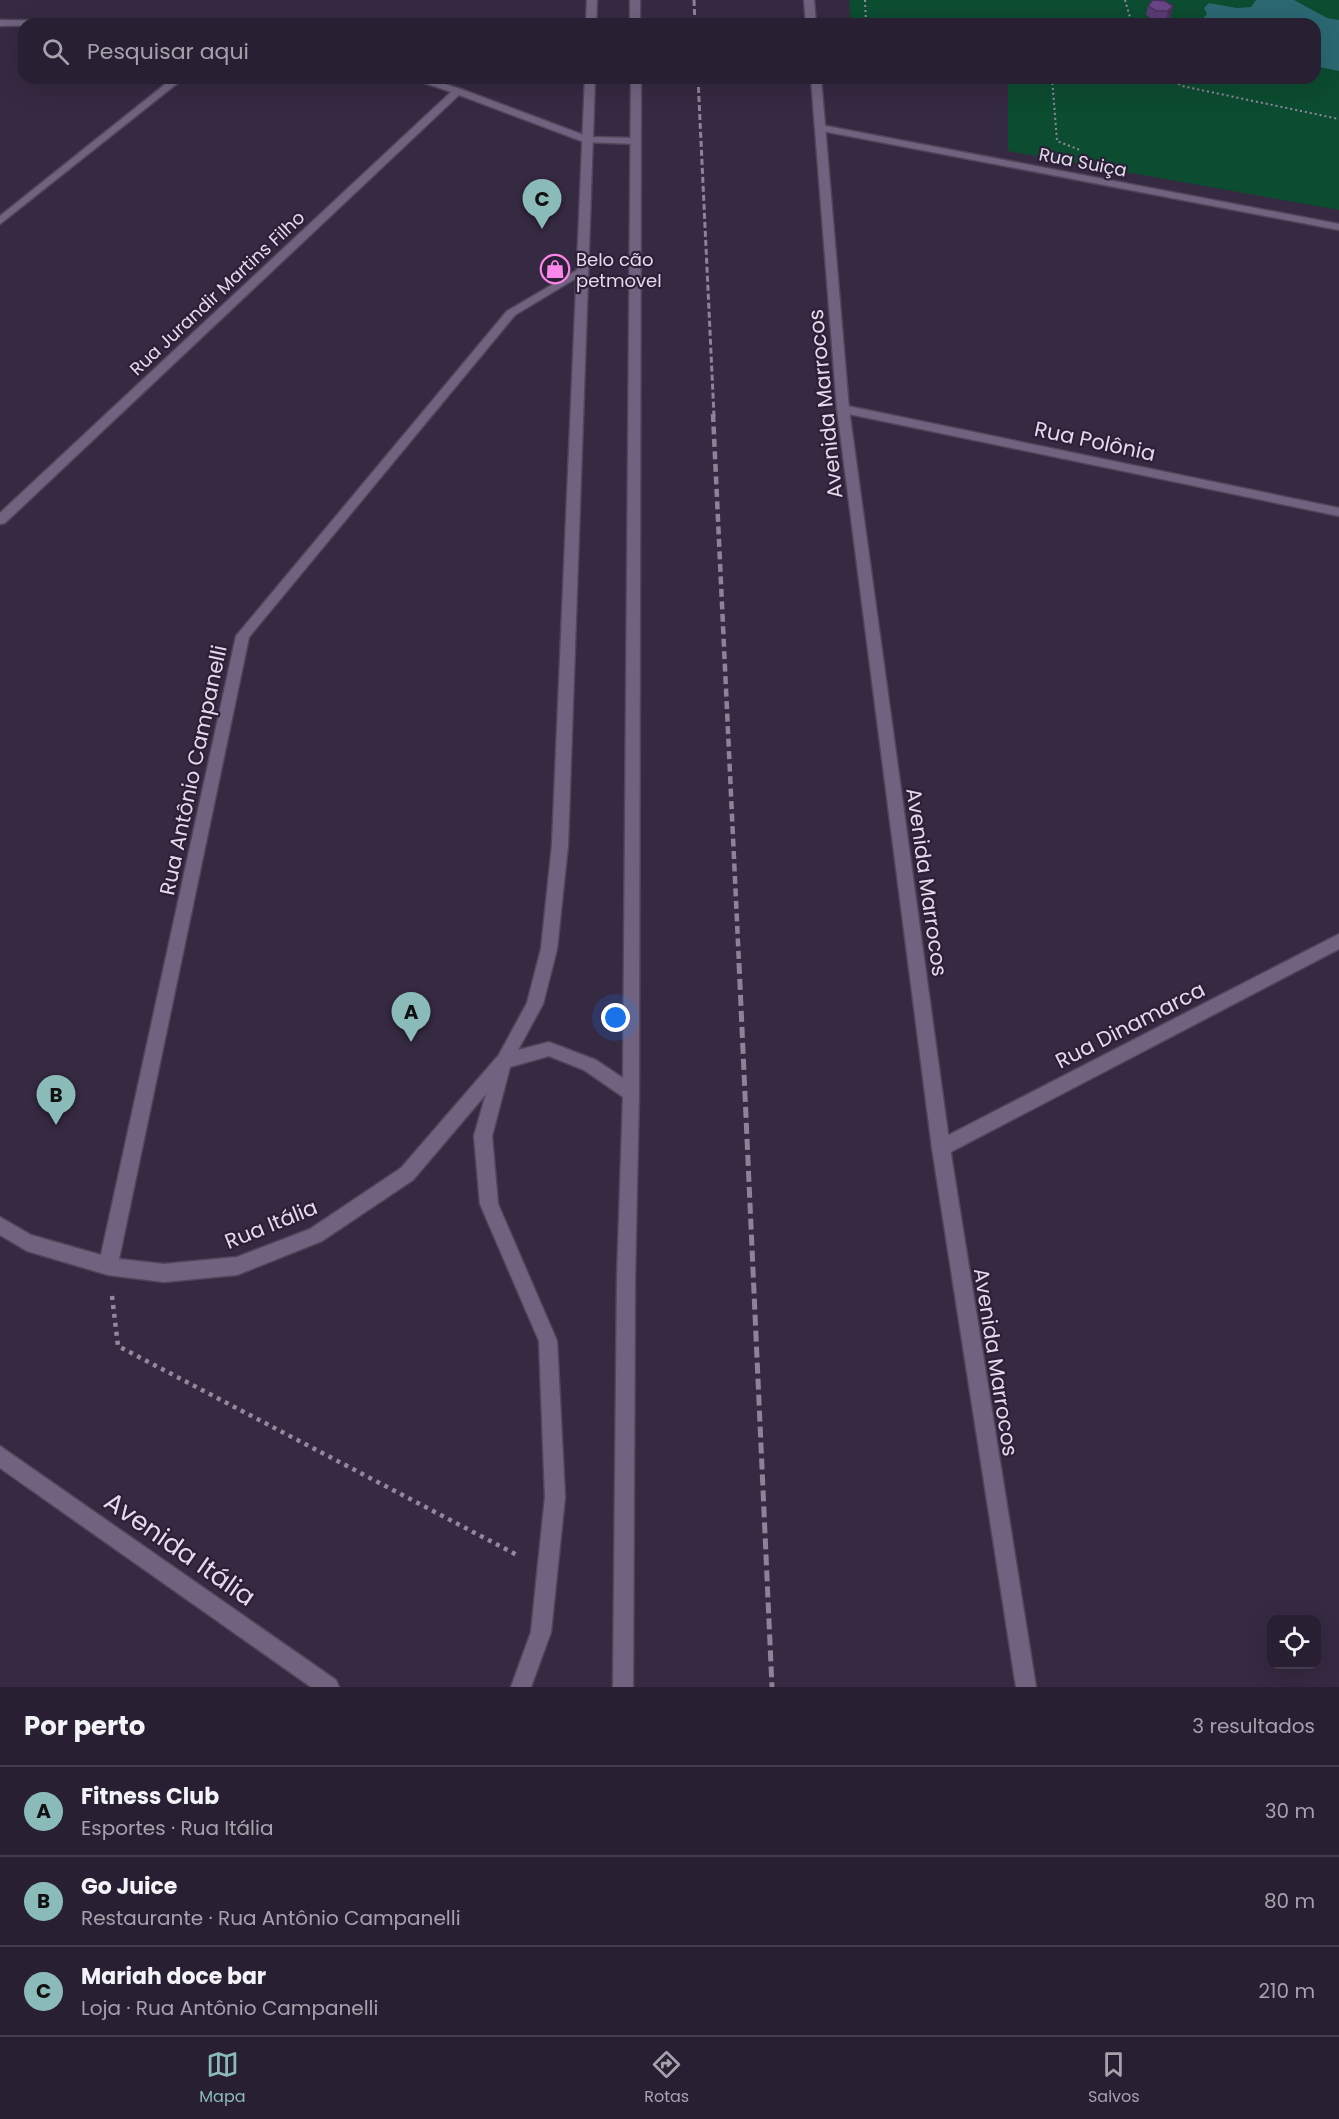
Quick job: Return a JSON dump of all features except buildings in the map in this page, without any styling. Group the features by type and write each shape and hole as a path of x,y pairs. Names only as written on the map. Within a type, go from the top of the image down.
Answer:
{"street":[{"path":"591,18 592,0"},
{"path":"635,0 635,18"},
{"path":"809,0 810,18"},
{"path":"0,23 18,23"},
{"path":"0,221 171,84"},
{"path":"435,84 588,140 636,141"},
{"path":"521,1687 541,1632 555,1497 548,1341 489,1204 483,1136 503,1062 535,1004 550,937 560,845 590,84"},
{"path":"623,1687 626,1278 631,1093 636,84"},
{"name":"Avenida Marrocos","path":"817,84 843,409 941,1148 1026,1687"},
{"name":"Rua Jurandir Martins Filho","path":"0,520 458,91"},
{"name":"Rua Suiça","path":"821,128 1339,227"},
{"name":"Rua Antônio Campanelli","path":"108,1266 243,636 511,313 584,268"},
{"name":"Rua Polônia","path":"843,409 1339,512"},
{"name":"Rua Dinamarca","path":"941,1148 1339,941"},
{"path":"503,1062 549,1049 590,1065 631,1093"},
{"name":"Rua Itália","path":"0,1225 27,1242 108,1266 164,1273 237,1266 316,1235 407,1174 503,1062"},
{"name":"Avenida Itália","path":"0,1456 329,1687"}],"path":[{"path":"865,0 866,18"},
{"path":"1125,0 1130,18"},
{"path":"1052,84 1057,141 1089,153"},
{"path":"1179,84 1339,119"},
{"path":"108,1266 118,1346 548,1571"}],"shaded area":[{"path":"849,0 1339,0 1339,210 1008,151 1008,84 1321,84 1321,18 850,18"},
{"path":"1256,0 1294,0 1327,18 1339,20 1339,71 1321,67 1321,18 1203,18 1207,14 1204,8 1209,3 1237,8 1251,7"}],"railway":[{"path":"694,0 695,18"},
{"path":"698,84 714,416"},
{"path":"713,414 739,964"},
{"path":"739,963 772,1687"}],"place":[{"name":"Mariah doce bar","path":"542,229"},
{"name":"Belo cão petmovel","path":"555,269"},
{"name":"Fitness Club","path":"411,1042"},
{"name":"Go Juice","path":"56,1125"}]}
